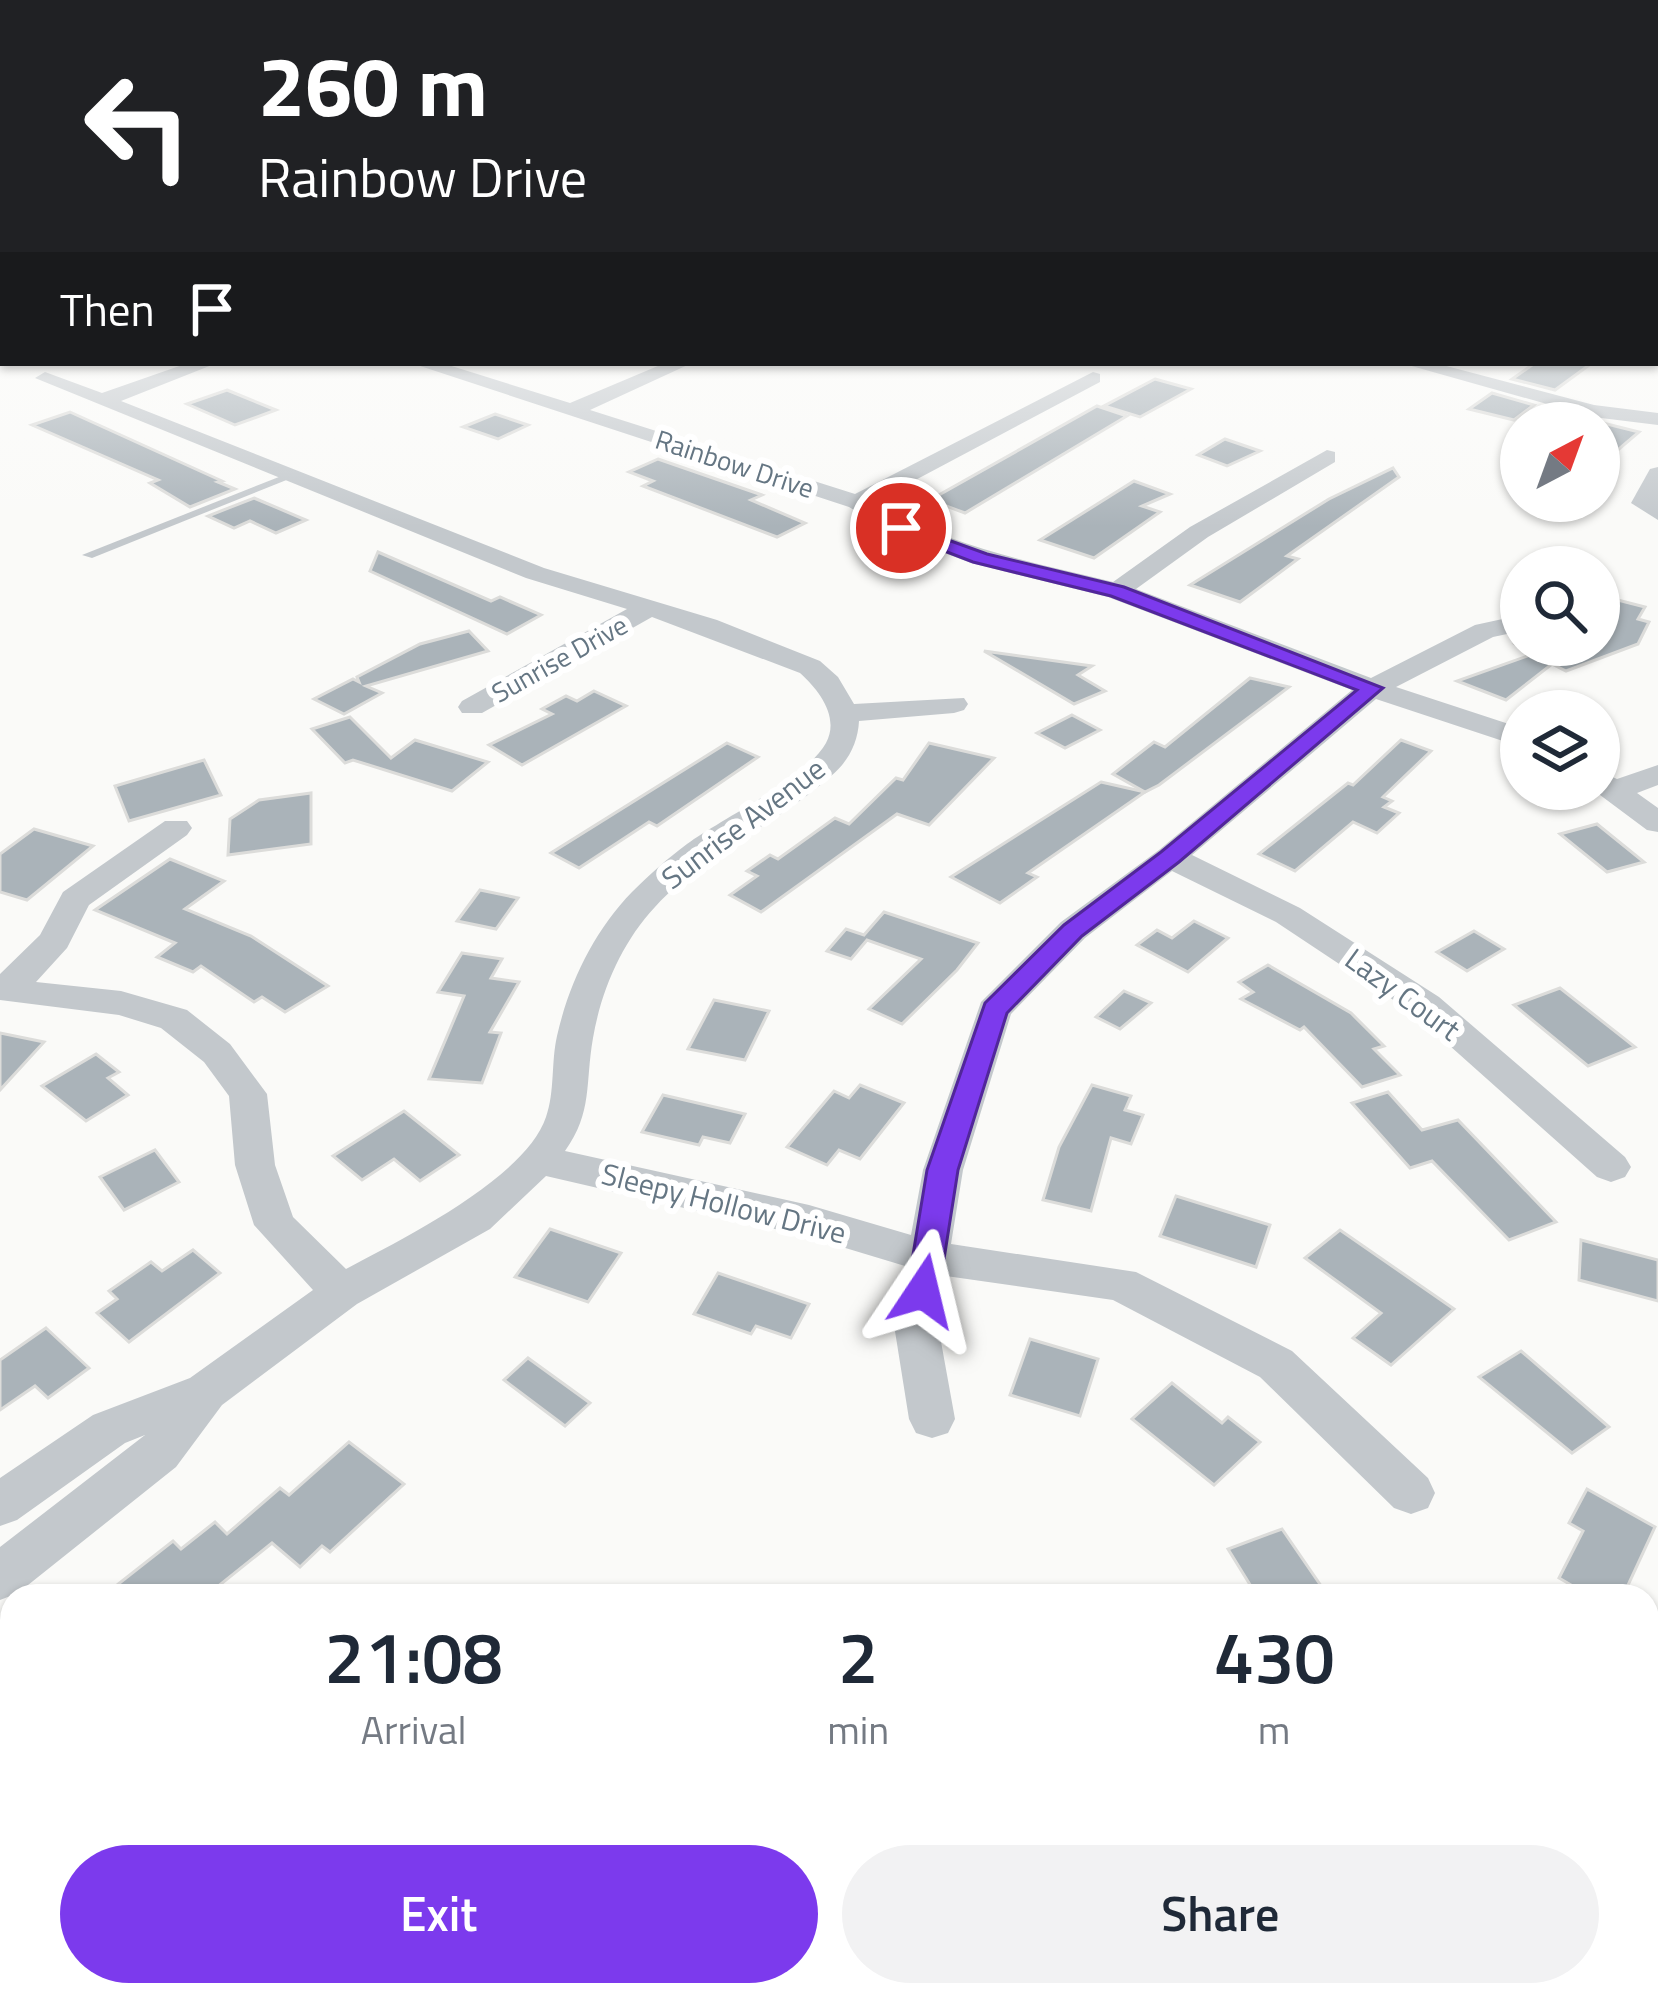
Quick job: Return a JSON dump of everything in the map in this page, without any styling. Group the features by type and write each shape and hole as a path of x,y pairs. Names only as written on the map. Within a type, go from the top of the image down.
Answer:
{"street":[{"path":"104,400 199,366"},
{"name":"Rainbow Drive","path":"430,366 857,502 901,528 980,558 1118,591 1372,688 1500,731"},
{"path":"570,411 675,366"},
{"path":"1423,366 1593,411 1658,418"},
{"path":"1461,376 1476,366"},
{"path":"857,502 1093,377"},
{"path":"45,378 535,573 708,626 810,667 827,683 845,714 954,704"},
{"path":"1118,591 1199,532 1327,458"},
{"path":"1658,474 1643,503 1658,513"},
{"name":"Sunrise Drive","path":"472,707 647,609"},
{"path":"932,1419 916,1325 943,1170 994,1010 1073,930 1170,857 1372,688 1484,631 1500,628"},
{"name":"Sunrise Avenue","path":"0,1505 109,1429 206,1391 342,1292 475,1218 537,1159 565,1122 575,1035 603,952 642,901 695,853 822,769 843,741 845,714"},
{"path":"1620,782 1658,774"},
{"path":"1620,794 1658,823"},
{"path":"4,989 55,940 75,899 176,828"},
{"name":"Lazy Court","path":"1170,857 1288,915 1426,1005 1611,1167"},
{"path":"4,989 122,1003 174,1019 217,1053 248,1094 255,1165 275,1225 342,1292"},
{"name":"Sleepy Hollow Drive","path":"537,1159 809,1221 930,1257 1121,1284 1276,1364 1412,1492"},
{"name":"Sunrise Avenue","path":"0,1577 159,1453 206,1391"}],"lane":[{"path":"88,555 292,476"}],"building":[{"path":"1531,366 1588,366 1555,390 1512,379"},
{"path":"1155,379 1191,389 1140,417 1104,406"},
{"path":"227,390 276,410 235,425 187,404"},
{"path":"1492,393 1524,402 1500,402 1500,417 1469,409"},
{"path":"1097,406 1127,416 965,513 930,500"},
{"path":"70,412 235,489 190,507 150,483 158,480 32,425"},
{"path":"495,414 528,425 498,439 463,427"},
{"path":"1620,427 1639,432 1620,448"},
{"path":"1225,439 1260,451 1227,466 1198,455"},
{"path":"658,459 762,495 751,500 805,523 777,537 643,486 653,481 629,472"},
{"path":"1393,468 1399,477 1287,556 1298,559 1240,602 1190,585 1329,499"},
{"path":"1134,481 1170,494 1142,506 1160,512 1094,558 1040,540"},
{"path":"254,498 306,520 276,533 250,521 234,528 208,516"},
{"path":"378,552 491,601 500,597 541,615 507,634 370,571"},
{"path":"1620,601 1645,607 1638,619 1649,622 1638,644 1620,651"},
{"path":"469,631 488,651 366,686 382,693 344,714 314,699 353,679 359,682 357,677 420,644"},
{"path":"984,651 1092,666 1078,675 1105,691 1074,704"},
{"path":"1500,666 1549,666 1519,690 1500,690 1500,698 1457,681"},
{"path":"1250,678 1289,687 1145,792 1113,774 1154,742 1165,747"},
{"path":"594,691 626,706 522,765 489,745 552,714 542,709 566,696 577,701"},
{"path":"1072,715 1100,730 1065,748 1037,733"},
{"path":"350,717 391,758 415,740 488,762 452,791 353,760 345,763 312,729"},
{"path":"1401,740 1431,751 1383,797 1392,801 1384,807 1399,813 1377,833 1353,822 1295,871 1259,854 1348,783 1353,785"},
{"path":"727,743 758,757 657,826 649,822 579,868 551,853"},
{"path":"929,743 994,758 929,825 897,814 761,912 730,895 757,876 747,871 770,855 778,859 835,818 849,824 896,778 903,780"},
{"path":"204,760 221,795 129,821 115,786"},
{"path":"1101,782 1145,792 1028,873 1037,877 1000,903 951,877"},
{"path":"311,793 311,844 228,855 230,819 259,800"},
{"path":"1597,824 1644,862 1607,872 1560,834"},
{"path":"34,829 93,846 27,900 0,892 0,854"},
{"path":"170,859 224,881 185,909 251,936 328,986 285,1012 262,997 254,1002 201,966 193,972 157,957 175,943 95,910"},
{"path":"480,890 518,898 496,929 457,921"},
{"path":"884,912 978,943 902,1024 869,1009 921,959 867,940 851,959 827,951 846,929 864,935"},
{"path":"1194,921 1228,938 1188,972 1137,945 1157,930 1172,938"},
{"path":"1474,931 1504,949 1467,971 1437,952"},
{"path":"462,953 502,959 491,978 519,982 490,1032 501,1033 482,1083 429,1079 464,996 438,992"},
{"path":"1268,965 1351,1013 1384,1046 1374,1049 1400,1075 1362,1087 1304,1027 1300,1030 1241,999 1253,992 1239,982"},
{"path":"1560,988 1635,1047 1588,1066 1514,1005"},
{"path":"1124,991 1151,1003 1120,1029 1096,1017"},
{"path":"714,1000 769,1011 745,1060 688,1049"},
{"path":"0,1033 44,1042 0,1090"},
{"path":"96,1054 119,1072 108,1078 128,1095 86,1121 42,1086"},
{"path":"860,1085 904,1103 860,1159 839,1150 827,1165 787,1147 834,1091 849,1098"},
{"path":"1092,1085 1131,1096 1125,1110 1143,1115 1131,1144 1111,1138 1091,1211 1043,1200 1059,1147"},
{"path":"1388,1092 1422,1130 1458,1120 1556,1222 1509,1240 1432,1161 1410,1168 1352,1103"},
{"path":"663,1095 745,1114 730,1143 703,1137 699,1145 642,1132"},
{"path":"404,1111 459,1155 420,1181 394,1159 362,1180 333,1156"},
{"path":"155,1150 179,1182 124,1210 100,1177"},
{"path":"1176,1196 1270,1225 1256,1267 1160,1236"},
{"path":"550,1229 621,1253 588,1302 515,1277"},
{"path":"1340,1230 1454,1309 1391,1365 1353,1338 1381,1313 1305,1258"},
{"path":"1581,1240 1658,1260 1658,1301 1579,1280"},
{"path":"193,1250 220,1273 129,1342 97,1313 117,1299 109,1291 151,1262 162,1271"},
{"path":"718,1273 809,1304 791,1338 756,1326 751,1334 694,1314"},
{"path":"46,1328 89,1368 48,1398 35,1386 0,1410 0,1360"},
{"path":"1030,1339 1098,1359 1080,1416 1010,1395"},
{"path":"1521,1351 1609,1427 1572,1453 1479,1377"},
{"path":"528,1358 590,1403 565,1426 504,1380"},
{"path":"1172,1383 1222,1423 1228,1417 1260,1442 1214,1485 1132,1419"},
{"path":"349,1442 404,1484 330,1552 322,1546 300,1567 272,1543 221,1584 118,1584 173,1541 181,1549 215,1522 227,1534 280,1488 289,1495"},
{"path":"1587,1489 1655,1527 1629,1584 1569,1584 1559,1578 1583,1531 1569,1523"},
{"path":"1282,1529 1320,1584 1250,1584 1228,1549"}],"route":[{"path":"901,528 980,558 1118,591 1372,688 1170,857 1073,930 994,1010 943,1170 923,1291"}]}
